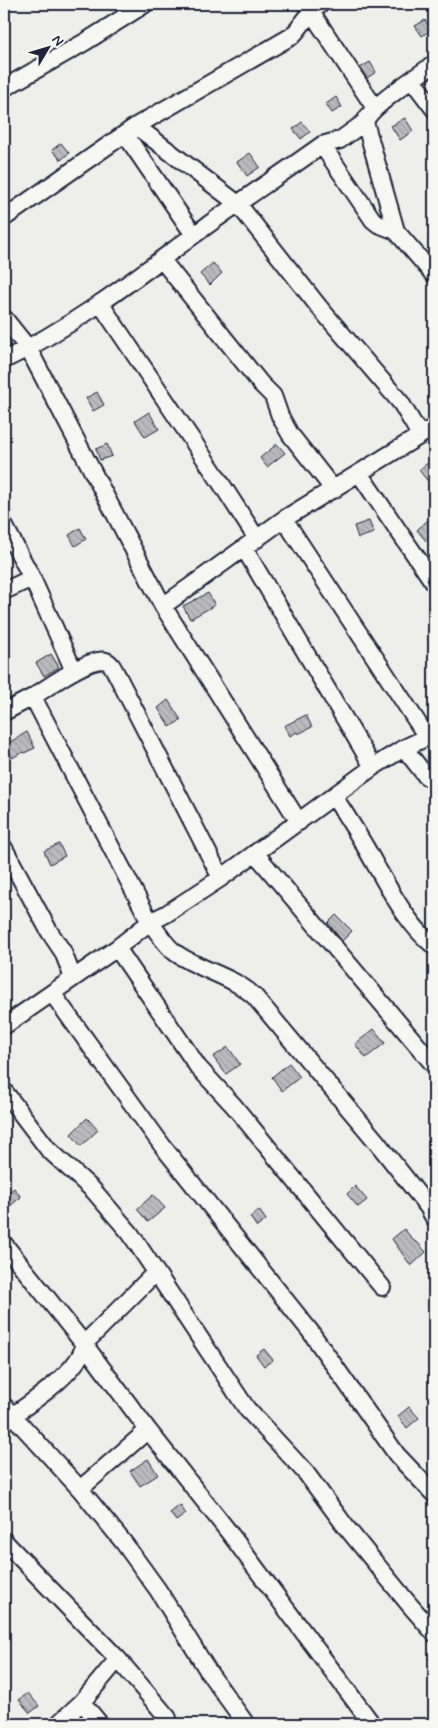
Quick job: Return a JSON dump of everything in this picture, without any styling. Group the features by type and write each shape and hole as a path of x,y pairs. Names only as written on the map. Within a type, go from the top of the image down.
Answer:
{"street":[{"path":"4,88 85,42 146,4"},
{"path":"312,6 375,108"},
{"path":"4,218 131,130 292,36 306,20 312,6"},
{"path":"4,360 28,348 100,304 322,145 340,140 365,122 366,118 375,108 434,64"},
{"path":"412,80 434,109"},
{"path":"365,122 396,231 434,275"},
{"path":"131,130 238,204 319,307 401,403 430,431 284,519 163,606"},
{"path":"131,130 194,235"},
{"path":"322,145 373,220 396,231"},
{"path":"162,260 261,384 273,396 280,416 290,434 334,490"},
{"path":"100,304 215,474 373,767"},
{"path":"4,318 28,348 163,606 299,822"},
{"path":"359,474 434,582"},
{"path":"6,1018 52,993 117,948 150,922 166,914 221,878 373,767 404,748 431,736 284,519"},
{"path":"4,525 32,578 74,671"},
{"path":"4,591 32,578"},
{"path":"4,712 33,697 74,671 92,663 104,661 110,664 221,878"},
{"path":"33,697 150,922 177,955 238,984 255,997 376,1141 428,1206 434,1218"},
{"path":"404,748 426,776 434,780"},
{"path":"334,797 406,916 423,937 434,946"},
{"path":"4,848 49,931 63,952 73,978"},
{"path":"255,853 434,1065"},
{"path":"117,948 198,1067 234,1106 382,1287"},
{"path":"52,993 164,1148 310,1331 397,1455 434,1494"},
{"path":"4,1091 48,1149 93,1190 130,1233 247,1408 306,1473 346,1527 434,1632"},
{"path":"4,1244 84,1344 148,1430 274,1591 372,1724"},
{"path":"156,1272 84,1344 82,1355 44,1394 8,1411 80,1489 124,1543 158,1590 210,1674 246,1724"},
{"path":"80,1489 148,1430"},
{"path":"4,1541 118,1659 168,1718"},
{"path":"58,1724 82,1702 118,1659"},
{"path":"82,1702 100,1724"}],"building":[{"path":"425,20 431,30 422,36 415,26"},
{"path":"370,62 376,72 367,78 360,68"},
{"path":"336,97 342,107 332,113 326,104"},
{"path":"405,118 413,131 400,140 391,126"},
{"path":"302,122 310,132 301,139 293,129"},
{"path":"61,143 69,153 61,160 52,150"},
{"path":"250,153 260,167 247,176 237,162"},
{"path":"213,263 222,273 210,285 200,274"},
{"path":"97,392 104,405 93,411 86,398"},
{"path":"149,412 159,429 145,437 135,421"},
{"path":"107,444 112,456 100,460 96,449"},
{"path":"277,444 285,453 267,467 260,458"},
{"path":"434,458 434,489 419,470"},
{"path":"428,520 434,527 434,534 426,541 417,530"},
{"path":"369,521 374,533 358,538 354,526"},
{"path":"80,528 86,539 75,546 69,535"},
{"path":"208,593 215,605 190,619 183,606"},
{"path":"51,654 59,667 44,676 36,663"},
{"path":"168,700 181,720 170,727 158,708"},
{"path":"306,715 312,727 290,736 284,726"},
{"path":"27,732 35,748 12,758 5,745"},
{"path":"59,844 65,856 50,864 44,851"},
{"path":"336,915 352,931 342,941 328,923"},
{"path":"374,1029 385,1043 366,1058 355,1044"},
{"path":"228,1047 240,1064 226,1074 213,1057"},
{"path":"289,1063 300,1077 282,1091 272,1077"},
{"path":"87,1118 98,1130 81,1146 71,1134"},
{"path":"355,1186 367,1200 358,1207 347,1194"},
{"path":"14,1188 21,1197 10,1206 4,1196"},
{"path":"153,1195 165,1208 148,1222 137,1209"},
{"path":"259,1210 266,1220 257,1227 250,1217"},
{"path":"404,1229 426,1252 411,1266 392,1239"},
{"path":"264,1349 273,1360 264,1366 256,1355"},
{"path":"409,1407 419,1418 407,1428 398,1416"},
{"path":"148,1459 158,1475 140,1486 130,1471"},
{"path":"180,1505 186,1514 176,1521 170,1513"},
{"path":"28,1693 39,1706 30,1713 19,1700"}]}
